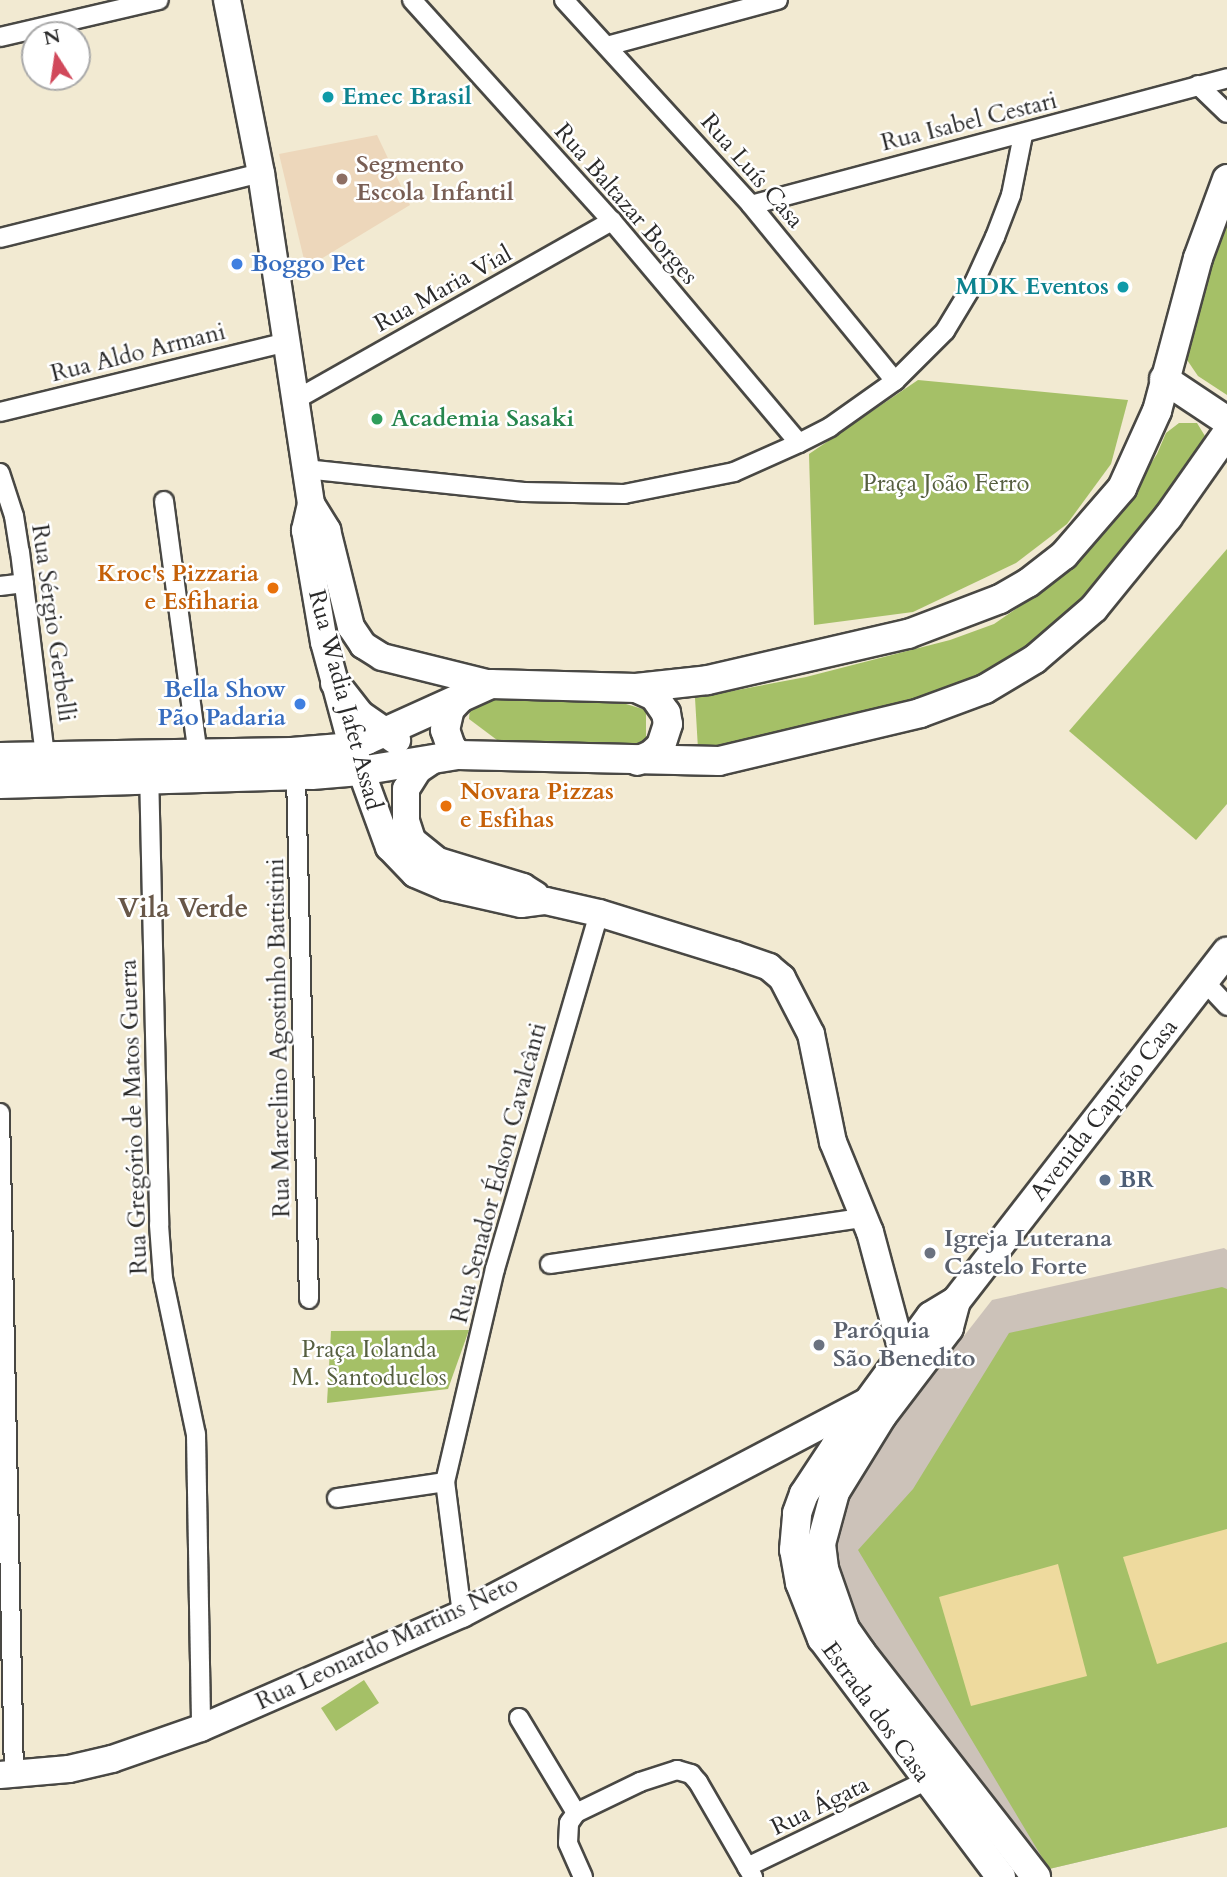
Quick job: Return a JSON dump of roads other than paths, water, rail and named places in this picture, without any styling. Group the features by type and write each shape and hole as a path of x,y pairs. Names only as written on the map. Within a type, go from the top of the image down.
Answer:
{"main road":[{"path":"199,764 296,775 356,759 383,733 491,684 636,688 708,680 908,634 1000,599 1028,583 1083,536 1122,488 1150,431 1198,258 1227,180"},
{"path":"1164,379 1227,421"},
{"path":"0,757 47,769 199,764 302,751 356,759 446,757 719,761 920,713 985,689 1035,659 1094,608 1168,517 1227,433"},
{"path":"335,683 360,715 383,733 446,757"},
{"path":"636,688 654,696 662,705 668,724 660,746 651,755 637,761"},
{"path":"446,757 446,719 450,709 462,696"},
{"path":"0,784 47,769"},
{"name":"Avenida Capitão Casa","path":"831,1453 868,1401 949,1328 956,1301 1227,952"},
{"name":"Avenida Capitão Casa","path":"835,1492 882,1416 912,1359"},
{"name":"Estrada dos Casa","path":"831,1453 804,1494 797,1513 794,1550 809,1613 838,1665 1001,1877"},
{"name":"Estrada dos Casa","path":"835,1492 821,1544 824,1569 845,1629 1037,1877"}],"street":[{"path":"0,37 159,0"},
{"name":"Rua Wadia Jafet Assad","path":"227,0 261,173 311,504 327,530 348,617 363,645 400,663 491,684"},
{"name":"Rua Baltazar Borges","path":"412,0 612,221 800,443"},
{"name":"Rua Luís Casa","path":"564,0 751,205 895,381"},
{"path":"607,46 778,0"},
{"name":"Rua Isabel Cestari","path":"751,205 1023,135 1227,78"},
{"path":"1198,85 1227,113"},
{"path":"305,469 524,492 624,494 734,472 800,443 830,427 895,381 944,331 974,283 1011,195 1023,135"},
{"path":"0,238 261,173"},
{"name":"Rua Maria Vial","path":"297,399 612,221"},
{"name":"Rua Aldo Armani","path":"0,412 288,342"},
{"name":"Rua Sérgio Gerbelli","path":"0,473 14,516 47,769"},
{"path":"164,501 199,764"},
{"name":"Rua Wadia Jafet Assad","path":"311,504 305,530 314,592 356,759 390,847 415,874 473,894 521,904 547,901"},
{"path":"0,586 24,583"},
{"name":"Rua Wadia Jafet Assad","path":"446,757 418,770 406,789 406,821 412,840 438,861 523,887 547,901 599,913 735,954 769,967 782,978 811,1034 833,1142 876,1252 912,1359"},
{"name":"Rua Gregório de Matos Guerra","path":"149,766 159,1225 163,1278 196,1434 201,1728"},
{"name":"Rua Marcelino Agostinho Battistini","path":"296,775 309,1299"},
{"name":"Rua Senador Édson Cavalcânti","path":"462,1614 445,1482 495,1269 599,913"},
{"path":"1204,981 1227,1006"},
{"path":"0,1113 7,1775"},
{"path":"550,1264 863,1218"},
{"name":"Rua Leonardo Martins Neto","path":"7,1775 69,1769 112,1759 201,1728 462,1614 868,1401"},
{"path":"337,1498 445,1482"},
{"path":"519,1718 572,1818 568,1843 583,1877"},
{"name":"Rua Ágata","path":"750,1872 951,1767"},
{"path":"572,1818 649,1779 666,1772 684,1771 698,1782 750,1872"}],"place":[{"name":"Emec Brasil","path":"328,97"},
{"name":"Segmento Escola Infantil","path":"342,179"},
{"name":"Boggo Pet","path":"237,264"},
{"name":"MDK Eventos","path":"1123,287"},
{"name":"Academia Sasaki","path":"377,419"},
{"name":"Kroc's Pizzaria e Esfiharia","path":"273,588"},
{"name":"Bella Show Pão Padaria","path":"300,704"},
{"name":"Novara Pizzas e Esfihas","path":"446,806"},
{"name":"BR","path":"1105,1180"},
{"name":"Igreja Luterana Castelo Forte","path":"930,1253"},
{"name":"Paróquia São Benedito","path":"819,1345"}],"district":[{"name":"Vila Verde","path":"183,908"}],"park label":[{"name":"Praça João Ferro","path":"946,484"},
{"name":"Praça Iolanda M. Santoduclos","path":"369,1364"}]}
